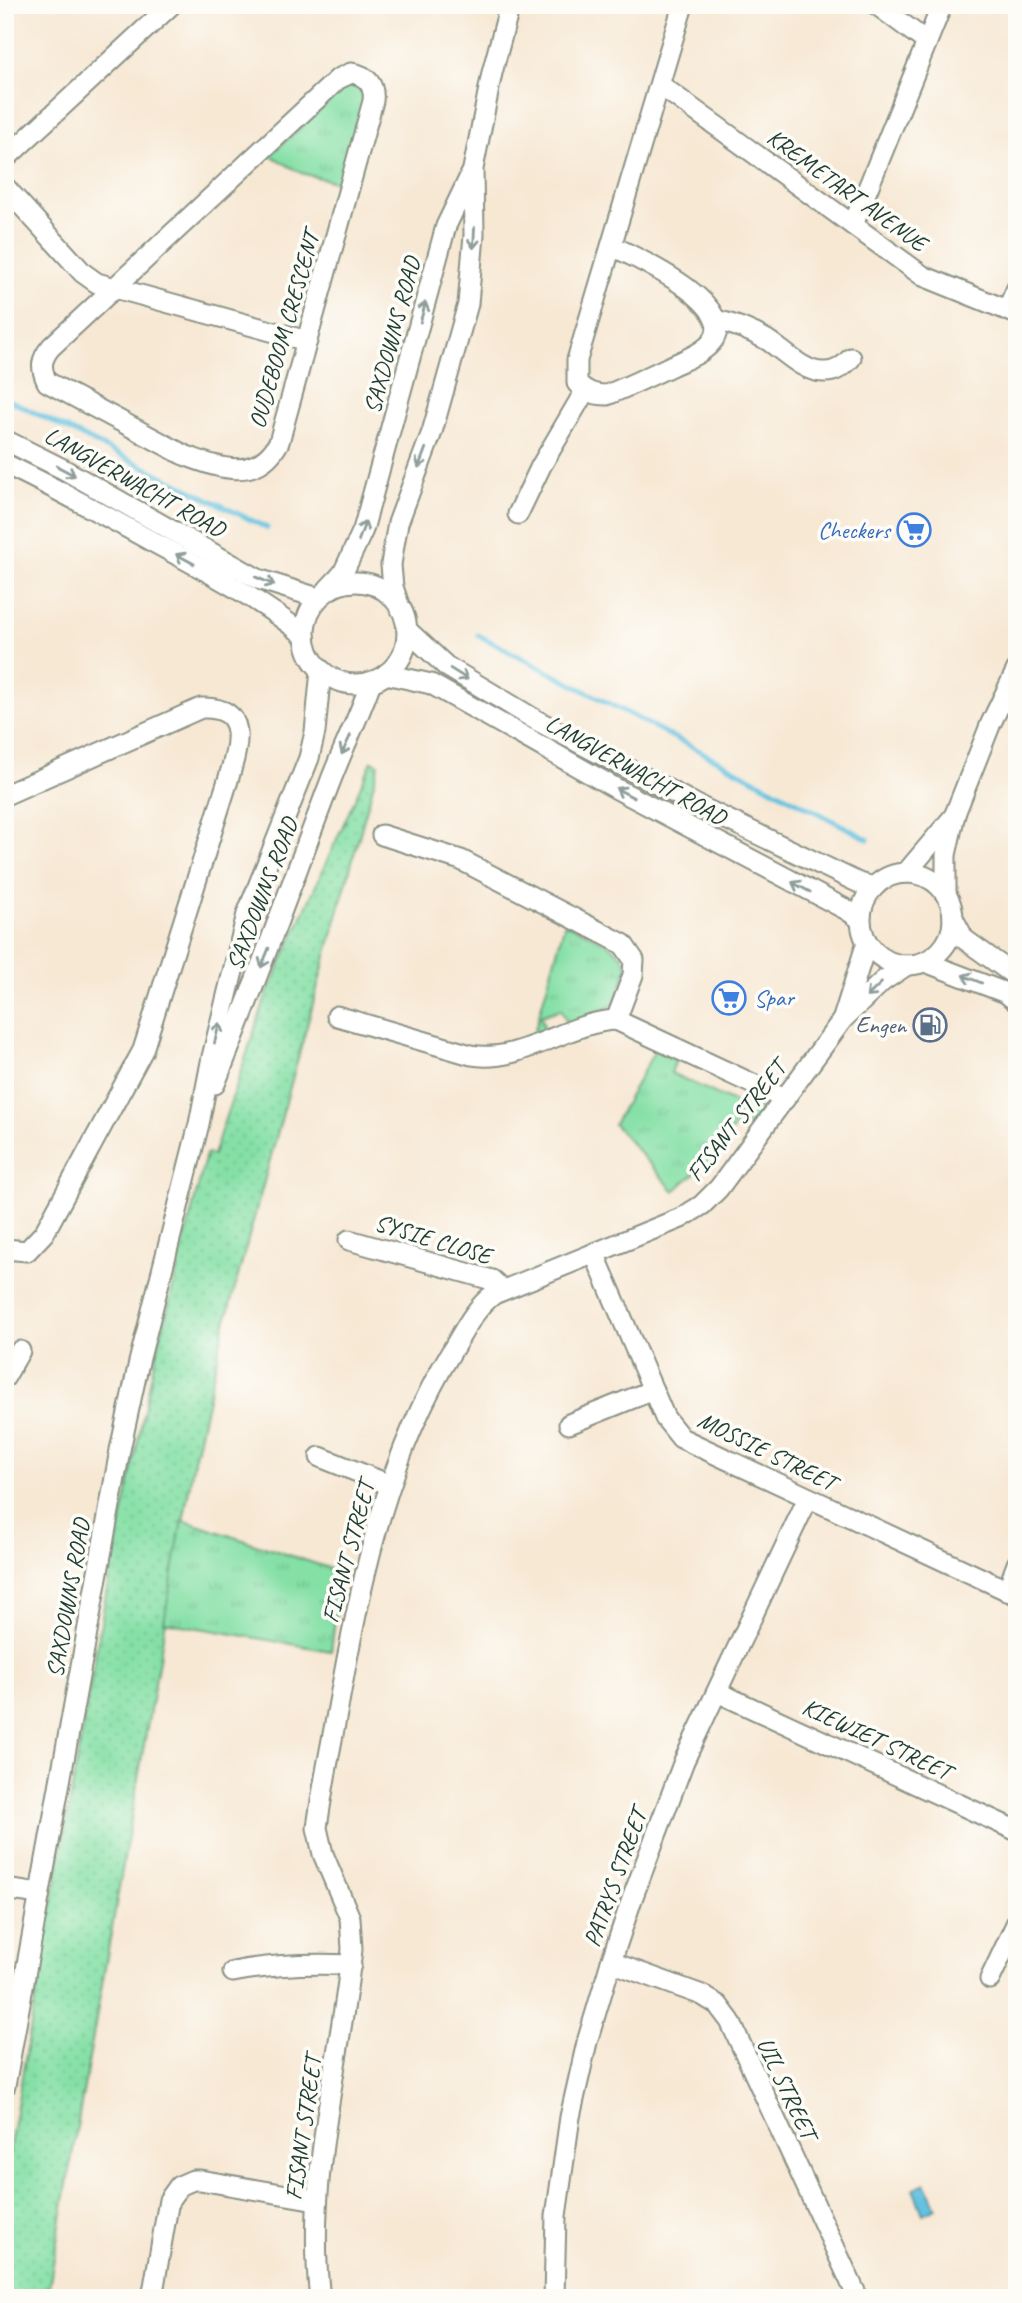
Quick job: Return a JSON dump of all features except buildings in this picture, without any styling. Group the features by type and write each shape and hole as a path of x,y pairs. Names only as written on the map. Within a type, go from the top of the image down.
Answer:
{"street":[{"path":"5,159 171,5"},
{"name":"SAXDOWNS ROAD","path":"399,605 393,587 391,565 398,523 432,432 468,304 474,235 473,169 492,73 510,5"},
{"path":"612,246 674,280 701,300 712,310 717,329 714,339 701,352 607,395 585,391 576,383 577,360 683,5"},
{"path":"877,5 927,42"},
{"path":"853,225 942,5"},
{"name":"OUDEBOOM CRESCENT","path":"358,74 365,77 373,88 373,101 279,442 272,454 249,469 205,463 184,455 47,382 41,365 43,356 114,289 338,79 344,75 358,74"},
{"name":"KREMETART AVENUE","path":"660,85 923,276 1012,312"},
{"name":"SAXDOWNS ROAD","path":"323,594 342,572 363,530 446,226 473,169"},
{"path":"5,187 83,273 97,284 307,341"},
{"path":"1012,312 1017,288"},
{"path":"716,320 739,326 759,336 810,370 823,373 836,370 851,358"},
{"path":"518,514 541,466 585,391"},
{"name":"LANGVERWACHT ROAD","path":"5,440 63,469 258,579 323,594"},
{"name":"LANGVERWACHT ROAD","path":"5,464 225,581 278,614 304,635"},
{"path":"367,583 390,595 399,605 407,630 406,644 401,656 378,678 345,683 332,678 312,660 304,635 305,622 310,609 323,594 340,584 367,583"},
{"name":"LANGVERWACHT ROAD","path":"407,630 446,666 536,720 695,804 851,879 874,887"},
{"path":"1017,669 991,723 956,814 946,855 946,895 953,918 964,939 1017,977"},
{"name":"SAXDOWNS ROAD","path":"5,2086 120,1450 159,1275 199,1124 212,1057 247,914 310,758 321,670"},
{"name":"SAXDOWNS ROAD","path":"199,1124 281,917 333,776 378,678"},
{"name":"LANGVERWACHT ROAD","path":"378,678 431,684 617,789 860,919"},
{"path":"5,795 201,708 217,707 230,716 237,729 239,744 143,1050 44,1233 27,1251 5,1249"},
{"path":"906,873 956,814"},
{"path":"382,835 461,860 623,944 634,960 633,975 616,1020"},
{"path":"946,895 929,879 906,873 883,879 866,896 860,919 867,942 884,959 916,963 1006,993 1017,1002"},
{"path":"916,963 940,951 947,942 953,918"},
{"name":"FISANT STREET","path":"843,1019 867,942"},
{"name":"FISANT STREET","path":"320,2298 316,2258 316,2200 351,1965 352,1942 350,1918 323,1854 317,1828 357,1603 372,1540 390,1485 430,1386 485,1300 502,1289 681,1218 702,1205 719,1188 843,1019 883,981 916,963"},
{"path":"337,1016 471,1055 491,1057 512,1054 598,1021 616,1020 786,1099"},
{"name":"SYSIE CLOSE","path":"349,1240 492,1280 502,1289"},
{"name":"MOSSIE STREET","path":"594,1254 669,1426 681,1438 1012,1593"},
{"path":"5,1377 20,1351"},
{"path":"569,1424 653,1390"},
{"path":"320,1457 390,1485"},
{"name":"PATRYS STREET","path":"554,2298 556,2216 569,2117 587,2042 611,1962 684,1761 808,1498"},
{"path":"1012,1593 1017,1564"},
{"name":"KIEWIET STREET","path":"717,1692 1017,1831"},
{"path":"5,1889 39,1894"},
{"path":"990,1979 1017,1922"},
{"name":"UIL STREET","path":"611,1962 702,1995 718,2005 730,2021 858,2298"},
{"path":"233,1972 268,1965 299,1963 351,1965"},
{"path":"152,2298 169,2200 179,2186 200,2180 316,2200"}],"green space":[{"path":"346,86 355,87 365,93 365,103 343,184 301,173 270,155"},
{"path":"372,761 379,764 224,1327 194,1460 47,2298 5,2298 5,2174 106,1594 153,1368 206,1154 213,1155 266,996"},
{"path":"565,923 602,941 619,953 627,967 625,976 614,1005 567,1023 561,1009 541,1016 545,1031 533,1036"},
{"path":"655,1050 676,1060 671,1073 740,1105 746,1093 755,1098 760,1106 752,1128 740,1120 708,1162 674,1191 614,1124"},
{"path":"182,1520 341,1572 331,1651 164,1622"}],"water":[{"path":"925,2183 936,2208 923,2214 913,2189"}],"waterway":[{"path":"5,398 267,528"},
{"path":"478,635 868,839"}],"place":[{"name":"Checkers","path":"914,530"},
{"name":"Spar","path":"729,998"},
{"name":"Engen","path":"930,1025"}]}
